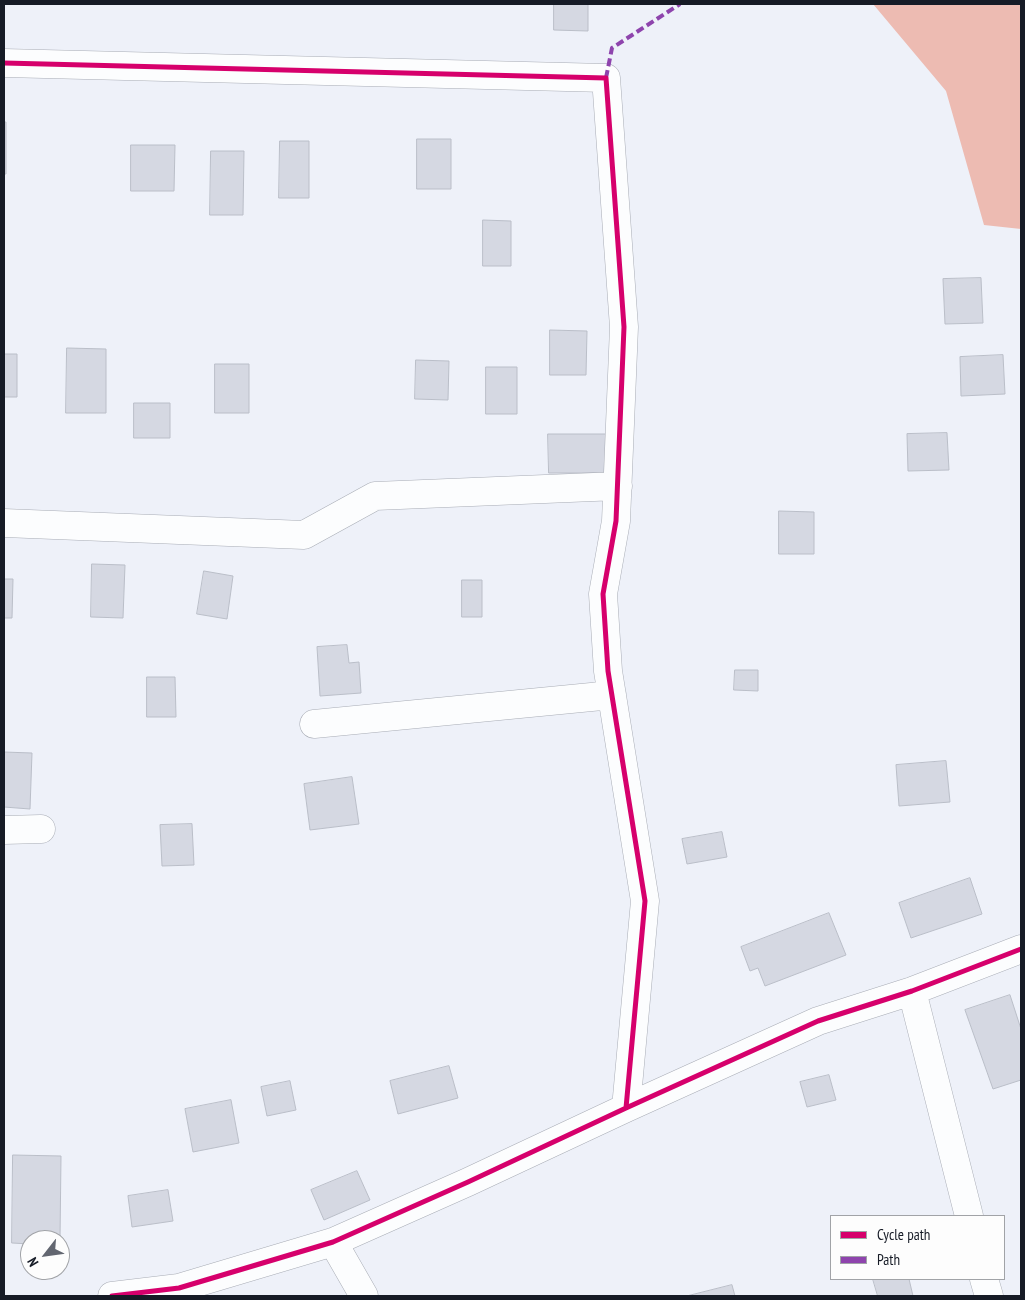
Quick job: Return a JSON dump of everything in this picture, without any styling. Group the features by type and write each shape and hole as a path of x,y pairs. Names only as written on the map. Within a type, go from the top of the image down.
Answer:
{"street":[{"path":"4,63 606,78 624,327 616,521 603,594 608,671 645,901 626,1108"},
{"path":"4,523 304,535 375,496 618,486"},
{"path":"314,724 612,695"},
{"path":"4,830 41,828"},
{"path":"112,1296 179,1288 332,1242 468,1182 818,1021 912,991 1021,949"},
{"path":"912,991 969,1215"},
{"path":"332,1242 364,1296"},
{"path":"984,1280 989,1296"}],"shaded area":[{"path":"873,4 1021,4 1021,229 984,225 946,91"}],"building":[{"path":"554,4 588,4 588,31 554,30"},
{"path":"4,122 6,122 6,174 4,174"},
{"path":"417,139 451,139 451,189 417,189"},
{"path":"280,141 309,141 309,198 279,198"},
{"path":"131,145 175,145 174,191 131,191"},
{"path":"211,151 244,151 243,215 210,215"},
{"path":"483,220 511,221 511,266 483,266"},
{"path":"981,278 983,323 945,324 943,279"},
{"path":"550,330 587,331 586,375 550,375"},
{"path":"67,348 106,349 106,413 66,413"},
{"path":"4,354 17,354 17,397 4,397"},
{"path":"1003,355 1005,394 961,396 960,357"},
{"path":"416,360 449,361 448,400 415,399"},
{"path":"215,364 249,364 249,413 215,413"},
{"path":"486,367 517,367 517,414 486,414"},
{"path":"134,403 170,403 170,438 134,438"},
{"path":"947,433 949,470 908,471 907,434"},
{"path":"548,434 608,434 608,473 549,473"},
{"path":"779,511 814,512 814,554 779,554"},
{"path":"92,564 125,565 123,618 91,617"},
{"path":"204,571 233,576 227,619 197,614"},
{"path":"4,579 13,579 12,618 4,618"},
{"path":"462,580 482,580 482,617 462,617"},
{"path":"347,645 349,663 359,662 361,693 320,696 317,647"},
{"path":"735,670 758,670 758,691 734,690"},
{"path":"147,677 175,677 176,717 147,717"},
{"path":"4,752 32,753 30,809 4,807"},
{"path":"946,761 950,802 899,806 896,765"},
{"path":"352,777 359,824 310,830 304,784"},
{"path":"192,824 194,865 162,866 160,825"},
{"path":"722,832 727,857 687,864 682,839"},
{"path":"970,878 982,914 911,938 899,903"},
{"path":"829,913 846,955 765,986 758,968 750,971 741,947"},
{"path":"1010,995 1021,1029 1021,1080 993,1089 965,1010"},
{"path":"449,1066 458,1098 398,1114 390,1081"},
{"path":"829,1075 836,1100 807,1107 800,1082"},
{"path":"290,1081 296,1110 267,1116 261,1087"},
{"path":"231,1100 239,1143 193,1152 185,1109"},
{"path":"13,1155 61,1156 60,1230 20,1230 20,1243 12,1243"},
{"path":"357,1171 370,1200 324,1220 311,1190"},
{"path":"168,1190 173,1221 132,1227 128,1196"},
{"path":"873,1280 909,1280 913,1296 878,1296"},
{"path":"732,1285 735,1296 687,1296"}],"marked path":[{"path":"606,78 612,48 680,4"}],"cycle path":[{"path":"4,63 606,78 624,327 616,521 603,594 608,671 645,901 626,1108"},
{"path":"112,1296 179,1288 333,1242 818,1021 912,991 1021,949"}]}
